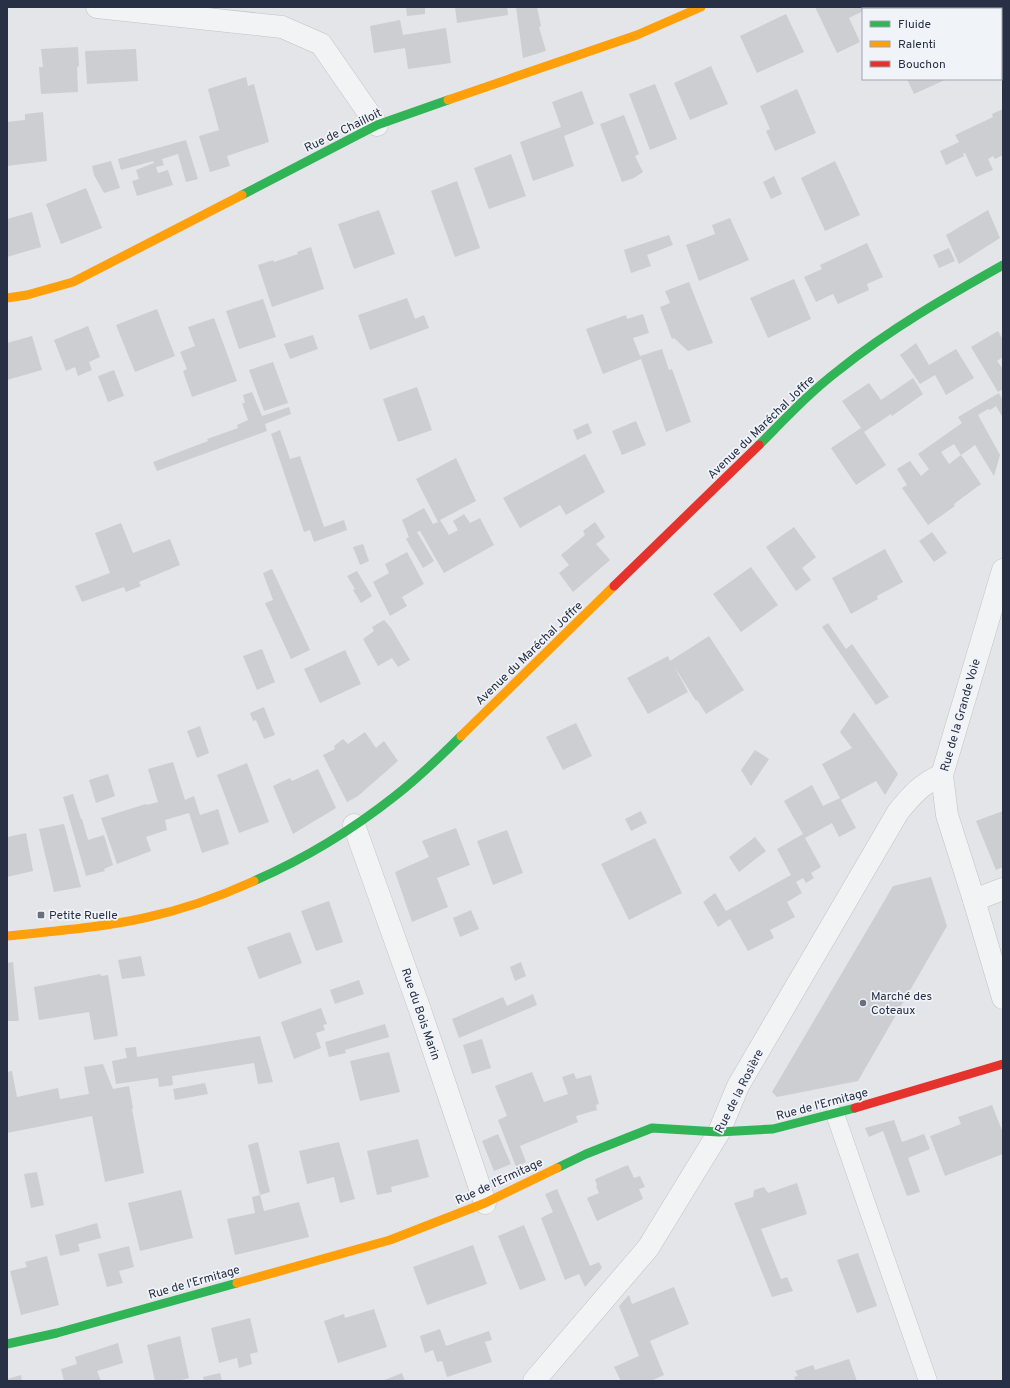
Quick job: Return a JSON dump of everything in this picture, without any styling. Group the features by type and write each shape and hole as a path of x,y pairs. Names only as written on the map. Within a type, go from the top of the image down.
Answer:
{"street":[{"path":"98,7 282,27 321,44 377,125"},
{"name":"Rue de Chailloit","path":"7,298 27,295 73,282 377,125 637,35 701,7"},
{"name":"Avenue du Maréchal Joffre","path":"7,936 95,927 144,918 186,907 244,886 294,862 354,825 404,789 449,748 837,370 901,324 943,298 1003,265"},
{"name":"Rue de la Grande Voie","path":"1003,570 942,775 947,816 1003,998"},
{"name":"Rue de la Rosière","path":"534,1381 648,1248 719,1132 738,1086 898,812 913,793 928,781 942,775"},
{"name":"Rue du Bois Marin","path":"354,825 420,1010 485,1203"},
{"path":"974,900 1003,889"},
{"name":"Rue de l'Ermitage","path":"7,1344 57,1333 390,1240 485,1203 586,1154 652,1128 719,1132 773,1129 835,1114 1003,1064"}],"lane":[{"path":"835,1114 928,1381"}],"building":[{"path":"406,7 425,7 425,14 407,16"},
{"path":"455,7 507,7 508,15 457,23"},
{"path":"516,7 537,7 541,26 539,27 546,51 523,58"},
{"path":"815,7 871,7 862,8 862,12 849,18 860,42 837,53"},
{"path":"786,14 804,52 757,73 740,36"},
{"path":"400,20 403,35 446,28 451,63 408,69 405,48 374,53 370,26"},
{"path":"78,47 78,92 41,94 39,67 43,67 41,49"},
{"path":"136,49 138,81 87,84 85,51"},
{"path":"711,66 728,104 690,120 674,83"},
{"path":"246,77 248,86 254,84 269,142 227,156 230,166 210,172 199,136 219,130 208,89"},
{"path":"907,80 945,80 914,94"},
{"path":"655,84 677,139 650,150 629,94"},
{"path":"797,89 816,133 775,151 766,131 770,129 760,106"},
{"path":"582,91 594,124 564,136 574,166 533,181 520,142 561,127 552,102"},
{"path":"1003,109 1003,155 995,159 993,156 988,159 993,170 976,177 965,153 963,154 964,156 946,165 940,151 959,142 955,135 993,117 992,114"},
{"path":"43,112 47,161 7,166 7,122 25,120 25,114"},
{"path":"624,115 639,154 635,156 643,172 634,178 622,182 600,124"},
{"path":"186,140 198,179 186,182 178,154 162,159 164,165 156,167 158,173 168,170 173,185 137,196 132,181 139,179 136,170 154,163 153,161 121,170 118,159"},
{"path":"511,154 526,196 489,209 474,168"},
{"path":"111,161 120,188 104,193 94,175 92,166"},
{"path":"835,161 860,215 825,231 801,178"},
{"path":"774,176 782,194 771,199 763,182"},
{"path":"457,181 480,248 455,257 431,191"},
{"path":"86,188 102,228 61,244 46,204"},
{"path":"379,210 395,254 354,269 338,224"},
{"path":"988,210 1000,238 959,264 946,235"},
{"path":"32,212 41,247 7,257 7,219"},
{"path":"730,218 749,260 699,281 686,245 715,234 712,225"},
{"path":"669,235 673,245 647,255 651,266 631,273 624,250"},
{"path":"867,243 883,277 867,284 869,290 838,304 833,294 816,302 804,277 822,269 820,265"},
{"path":"311,247 324,289 272,307 258,265 273,260 274,262 298,254 297,252"},
{"path":"949,248 955,261 939,268 933,255"},
{"path":"794,279 811,319 768,338 750,298"},
{"path":"689,282 713,343 688,351 674,338 672,339 660,307 670,303 665,291"},
{"path":"407,298 415,319 424,315 429,328 370,350 358,315"},
{"path":"263,299 276,337 239,349 226,311"},
{"path":"157,309 175,356 135,372 116,325"},
{"path":"643,314 649,333 633,338 640,356 662,349 669,370 672,369 691,422 666,432 641,359 603,374 586,329 626,315 627,319"},
{"path":"214,318 237,381 192,397 183,371 187,369 180,352 195,346 188,327"},
{"path":"88,326 100,357 89,362 92,370 78,376 75,367 66,371 54,340"},
{"path":"998,331 1003,340 1003,357 997,361 1003,369 1003,389 998,392 971,347"},
{"path":"313,335 318,349 290,359 284,344"},
{"path":"32,336 42,370 7,380 7,343"},
{"path":"916,343 929,365 956,349 974,378 946,395 935,375 920,384 900,355"},
{"path":"273,362 288,403 264,411 249,370"},
{"path":"114,370 124,396 108,402 98,376"},
{"path":"913,378 923,394 892,416 891,414 864,432 886,465 856,485 831,448 861,428 842,401 869,383 881,400"},
{"path":"417,387 432,430 398,442 383,399"},
{"path":"252,392 262,416 289,407 291,414 265,424 267,431 157,471 153,462 208,441 207,439 238,428 237,425 248,420 242,403 245,403 243,395"},
{"path":"999,393 1003,401 1003,418 996,406 978,415 1000,455 994,476 975,445 961,455 981,484 954,504 955,506 928,525 902,488 907,485 897,469 910,461 921,476 929,469 918,454 962,423 958,417","holes":["954,444 961,455 949,464 941,452"]},
{"path":"636,421 646,445 622,455 612,431"},
{"path":"588,423 592,433 577,440 573,430"},
{"path":"280,430 290,459 300,456 324,527 344,520 347,530 314,542 310,530 304,532 271,434"},
{"path":"585,454 605,492 566,515 560,505 520,528 503,498"},
{"path":"456,458 476,501 440,520 449,535 458,530 453,521 464,514 470,523 480,518 494,545 444,573 420,531 417,532 434,561 423,568 406,539 409,537 402,520 424,508 433,524 438,522 416,479"},
{"path":"595,522 605,537 596,544 610,560 573,592 559,573 569,565 561,555 585,535 583,531"},
{"path":"121,523 133,553 170,539 180,565 139,582 141,586 126,592 124,587 82,602 75,586 110,573 95,533"},
{"path":"794,527 816,557 802,568 811,580 796,591 766,547"},
{"path":"932,532 947,553 934,562 919,541"},
{"path":"363,544 369,561 360,565 353,547"},
{"path":"885,549 903,582 877,596 878,599 851,614 832,578"},
{"path":"407,552 424,584 402,597 407,606 390,616 373,582 389,573 385,564"},
{"path":"751,567 778,605 741,632 713,594"},
{"path":"272,569 310,650 291,659 265,603 273,600 263,573"},
{"path":"357,571 372,596 361,603 347,576"},
{"path":"384,620 391,628 410,660 398,667 392,658 378,666 363,639 374,631 372,627"},
{"path":"828,623 846,649 852,644 889,697 876,705 822,627"},
{"path":"709,636 744,690 706,714 674,666 688,692 648,714 627,678 668,656 670,661"},
{"path":"262,649 275,682 257,690 243,656"},
{"path":"345,650 361,684 320,703 304,669"},
{"path":"264,707 275,735 264,739 256,720 253,721 250,713"},
{"path":"854,712 898,774 885,795 876,781 841,800 856,828 839,837 832,823 805,838 821,867 811,873 814,878 806,883 803,878 796,882 802,893 787,902 795,917 770,930 774,938 748,951 730,919 718,927 703,902 715,893 726,911 791,875 777,849 803,834 784,801 812,785 823,806 840,798 822,764 852,748 840,732"},
{"path":"576,723 592,756 563,770 546,737"},
{"path":"200,726 209,753 197,758 187,731"},
{"path":"365,732 376,748 384,741 398,761 358,796 347,802 323,755 335,749 334,746 343,739 348,744"},
{"path":"755,750 769,759 751,786 741,770"},
{"path":"173,762 185,800 194,796 200,815 218,809 229,844 202,853 189,813 165,820 167,830 146,837 151,851 117,864 101,818 146,804 158,802 148,769"},
{"path":"247,763 269,822 239,833 217,775"},
{"path":"318,769 336,808 293,834 273,786 290,778 292,781"},
{"path":"108,774 115,796 96,803 89,780"},
{"path":"73,794 88,840 104,835 113,865 104,869 105,871 86,876 63,797"},
{"path":"641,811 647,823 631,831 625,819"},
{"path":"1003,811 1003,867 996,870 976,821"},
{"path":"64,824 81,887 54,892 39,829"},
{"path":"456,828 470,865 437,878 448,907 412,922 395,872 429,857 422,841"},
{"path":"507,830 523,873 493,885 477,841"},
{"path":"26,833 33,871 7,877 7,837"},
{"path":"755,837 766,851 739,872 729,857"},
{"path":"655,838 682,893 629,920 601,864"},
{"name":"Marché des Coteaux","path":"931,877 947,926 858,1081 777,1097 772,1092 893,886"},
{"path":"329,901 343,942 316,951 301,911"},
{"path":"471,910 479,929 460,937 453,918"},
{"path":"290,932 302,963 259,979 247,947"},
{"path":"141,956 145,976 122,979 118,960"},
{"path":"13,962 19,1021 7,1021 7,963"},
{"path":"521,962 526,976 515,981 510,967"},
{"path":"100,974 101,976 108,975 118,1036 94,1040 89,1012 39,1020 34,987"},
{"path":"359,980 364,994 335,1004 330,990"},
{"path":"533,994 537,1005 459,1038 452,1019 503,997 507,1006"},
{"path":"321,1008 327,1024 323,1025 325,1030 316,1033 321,1048 294,1059 281,1022"},
{"path":"385,1024 389,1037 345,1050 346,1053 329,1057 325,1042"},
{"path":"260,1036 273,1082 258,1084 254,1063 172,1076 173,1085 159,1087 158,1078 116,1084 112,1061 127,1058 125,1048 136,1047 137,1057"},
{"path":"482,1039 491,1068 472,1074 463,1045"},
{"path":"389,1052 400,1092 360,1101 350,1061"},
{"path":"103,1064 113,1089 129,1086 144,1173 105,1182 92,1116 7,1133 7,1072 12,1071 17,1097 58,1088 60,1099 89,1094 84,1067"},
{"path":"532,1072 544,1102 568,1094 562,1077 574,1073 576,1079 591,1075 599,1104 596,1105 597,1110 576,1116 578,1122 520,1146 526,1162 516,1167 498,1120 507,1116 495,1086"},
{"path":"205,1083 208,1094 175,1100 173,1089"},
{"path":"992,1105 1003,1133 1003,1154 945,1176 930,1136 961,1124 958,1117"},
{"path":"894,1120 902,1142 924,1134 930,1149 908,1158 920,1192 907,1196 883,1131 869,1137 865,1128"},
{"path":"498,1134 511,1164 494,1171 482,1141"},
{"path":"418,1139 429,1177 391,1187 392,1192 377,1195 367,1151"},
{"path":"258,1142 270,1192 260,1195 248,1145"},
{"path":"339,1142 355,1199 340,1203 334,1177 307,1184 299,1151"},
{"path":"628,1165 634,1178 640,1176 645,1187 639,1189 643,1199 597,1221 587,1198 599,1193 595,1179"},
{"path":"37,1172 44,1205 31,1208 24,1174"},
{"path":"797,1183 807,1214 761,1229 781,1279 787,1277 793,1291 772,1297 734,1203 753,1197 754,1190 764,1187 768,1193"},
{"path":"557,1189 590,1266 599,1262 602,1268 585,1287 579,1274 565,1280 541,1218 553,1212 545,1194"},
{"path":"181,1190 193,1238 140,1251 128,1203"},
{"path":"260,1195 264,1211 299,1202 309,1237 235,1255 227,1219 255,1213 252,1197"},
{"path":"97,1223 101,1238 78,1244 80,1251 60,1256 55,1235"},
{"path":"524,1225 546,1280 520,1290 498,1236"},
{"path":"473,1245 487,1284 427,1305 413,1267"},
{"path":"129,1246 134,1267 119,1271 123,1283 107,1287 98,1254"},
{"path":"858,1253 877,1306 857,1313 837,1260"},
{"path":"47,1256 59,1305 21,1315 10,1271 27,1267 25,1262"},
{"path":"674,1287 689,1324 650,1341 664,1375 651,1381 621,1381 614,1367 639,1356 619,1306 629,1295 632,1304"},
{"path":"374,1309 387,1347 338,1363 324,1321 344,1314 345,1318"},
{"path":"250,1318 258,1352 250,1354 252,1364 239,1368 237,1358 219,1363 211,1328"},
{"path":"440,1329 446,1346 489,1331 492,1340 485,1342 492,1362 447,1377 442,1361 437,1362 433,1350 425,1353 420,1336"},
{"path":"180,1336 189,1378 178,1381 155,1381 147,1345"},
{"path":"118,1343 123,1363 97,1371 101,1381 64,1381 61,1369 77,1364 75,1357"},
{"path":"849,1359 857,1381 796,1381 794,1377 798,1376 795,1371 813,1365 815,1370"},
{"path":"220,1373 222,1381 204,1381 203,1377"},
{"path":"402,1373 405,1381 382,1381"},
{"path":"21,1375 22,1381 7,1381 7,1379"}],"traffic: fast":[{"path":"242,195 377,125 448,100"},
{"path":"759,445 818,387 858,355 898,327 1003,265"},
{"path":"254,881 291,863 362,821 412,782 461,736"},
{"path":"557,1168 586,1154 652,1128 719,1132 773,1129 855,1108"},
{"path":"7,1344 57,1333 237,1283"}],"traffic: slow":[{"path":"448,100 637,35 701,7"},
{"path":"7,298 27,295 73,282 242,195"},
{"path":"461,736 614,586"},
{"path":"7,936 93,927 144,918 200,902 254,881"},
{"path":"237,1283 390,1240 485,1203 557,1168"}],"traffic: jam":[{"path":"614,586 759,445"},
{"path":"855,1108 1003,1064"}],"place":[{"name":"Petite Ruelle","path":"41,915"},
{"name":"Marché des Coteaux","path":"863,1003"}]}
